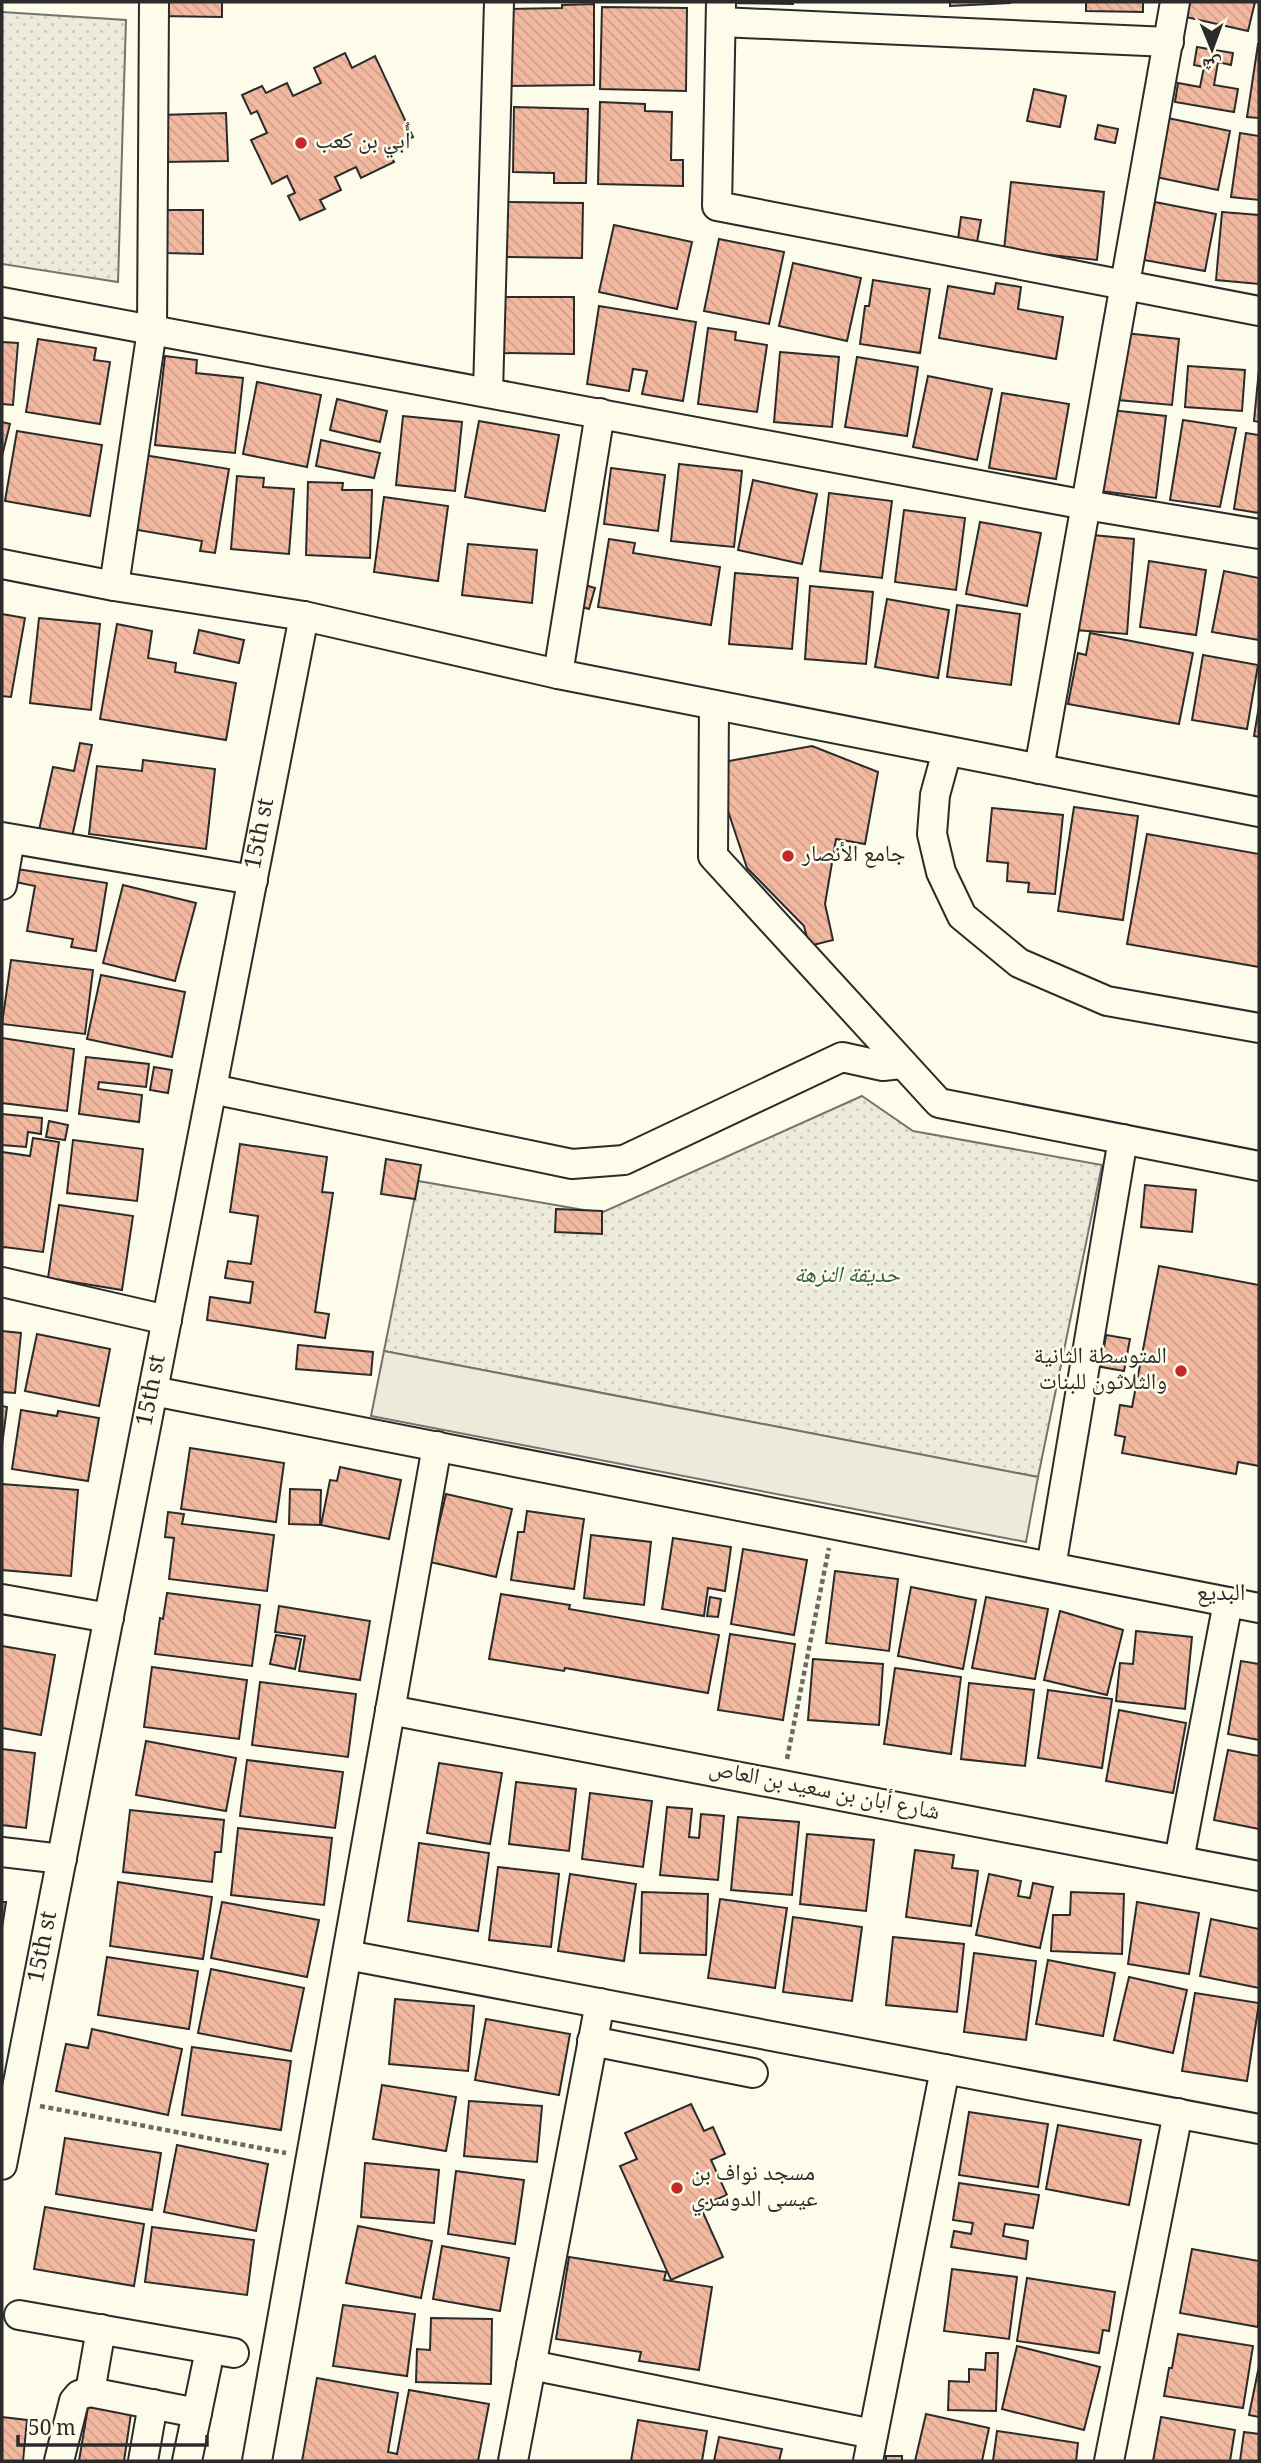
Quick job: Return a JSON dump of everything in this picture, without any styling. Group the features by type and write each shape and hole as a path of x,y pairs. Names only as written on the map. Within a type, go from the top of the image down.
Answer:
{"street":[{"path":"114,586 152,330 154,2"},
{"path":"488,392 499,2"},
{"path":"1039,769 1175,2"},
{"path":"1169,42 721,12 717,206 1259,311"},
{"path":"2,302 1086,505 1259,534"},
{"path":"558,674 600,413"},
{"path":"2,564 114,586 304,617 558,674 1259,813"},
{"name":"15th st","path":"2,2165 304,617"},
{"path":"714,705 713,856 901,1064 939,1102 1259,1166"},
{"path":"947,751 935,795 932,834 941,872 962,916 1019,962 1107,1001 1259,1027"},
{"path":"2,885 6,838 253,880"},
{"path":"212,1089 572,1164 624,1160 842,1057 883,1066 901,1064"},
{"path":"1051,1567 1123,1139"},
{"path":"2,1283 167,1320"},
{"path":"153,1391 1259,1608"},
{"path":"257,2461 436,1446"},
{"path":"2,1600 109,1618"},
{"path":"1179,1860 1228,1602"},
{"name":"شارع أبان بن سعيد بن العاص","path":"390,1710 1259,1876"},
{"path":"2,1852 62,1859"},
{"path":"346,1955 1259,2129"},
{"path":"513,2461 600,2004"},
{"path":"592,2041 753,2073"},
{"path":"531,2365 871,2448 945,2069"},
{"path":"1109,2461 1178,2113"},
{"path":"19,2315 222,2351 197,2413 187,2461"},
{"path":"90,2392 101,2329"},
{"path":"59,2461 74,2401 79,2395 90,2392 197,2413"},
{"path":"143,2461 153,2404"}],"path":[{"path":"782,1784 834,1524"},
{"path":"14,2101 311,2158"}],"green space":[{"path":"2,12 126,20 118,282 2,264"},
{"name":"حديقة النزهة","path":"862,1096 913,1131 1102,1165 1038,1477 384,1351 418,1181 601,1213"}],"shaded area":[{"path":"384,1351 1038,1477 1026,1542 371,1416"}],"building":[{"path":"158,2 222,2 222,17 158,16"},
{"path":"793,2 793,4 728,3"},
{"path":"950,2 1010,2 1010,3 950,6"},
{"path":"1086,2 1143,2 1143,12 1086,11"},
{"path":"1190,2 1255,2 1248,31 1186,17"},
{"path":"594,4 594,85 507,86 506,9 562,8 562,5"},
{"path":"602,7 687,8 686,91 600,89"},
{"path":"1259,44 1259,118 1247,117"},
{"path":"1197,47 1233,53 1231,65 1218,62 1214,85 1238,89 1234,112 1175,102 1178,83 1200,87 1204,67 1194,65"},
{"path":"345,53 352,68 375,56 413,137 388,149 394,162 361,178 356,167 335,177 341,190 320,200 325,209 300,220 288,196 295,193 287,176 272,184 251,140 267,133 257,111 251,114 242,95 262,86 266,93 287,83 293,96 321,83 314,68"},
{"path":"1034,89 1066,96 1060,127 1027,121"},
{"path":"600,102 645,104 645,111 672,112 671,160 683,160 683,186 598,184"},
{"path":"514,107 588,109 586,183 554,183 554,173 513,172"},
{"path":"226,113 228,161 162,162 160,115"},
{"path":"1163,117 1230,131 1218,190 1151,176"},
{"path":"1098,125 1118,129 1115,143 1095,139"},
{"path":"1240,133 1259,136 1259,200 1231,197"},
{"path":"1011,182 1104,192 1097,260 1004,250"},
{"path":"506,202 583,203 582,258 505,257"},
{"path":"1155,202 1216,214 1205,271 1144,260"},
{"path":"167,210 203,210 203,254 166,253"},
{"path":"1222,212 1259,215 1259,284 1216,280"},
{"path":"961,217 981,220 977,242 958,239"},
{"path":"614,225 692,242 677,309 599,292"},
{"path":"719,239 784,252 769,324 704,311"},
{"path":"793,263 861,278 847,341 779,326"},
{"path":"873,280 930,289 920,353 860,344 865,306 869,306"},
{"path":"996,283 1021,287 1018,309 1063,317 1056,359 939,338 948,286 994,294"},
{"path":"500,297 574,297 574,354 499,353"},
{"path":"599,306 696,322 683,401 642,394 647,371 633,369 629,391 587,384"},
{"path":"708,328 736,332 735,340 767,345 757,412 698,404"},
{"path":"1125,333 1179,339 1172,405 1118,400"},
{"path":"38,339 96,348 94,360 110,362 100,424 26,412"},
{"path":"2,342 18,343 13,405 2,404"},
{"path":"780,352 839,357 832,427 774,422"},
{"path":"165,356 197,360 196,373 243,378 235,453 155,445"},
{"path":"857,357 918,367 907,436 845,427"},
{"path":"1188,366 1245,370 1242,411 1185,407"},
{"path":"1259,369 1259,422 1254,421"},
{"path":"928,376 992,389 977,460 913,447"},
{"path":"257,382 321,395 307,467 243,454"},
{"path":"1002,393 1069,404 1056,479 989,468"},
{"path":"337,399 387,411 380,442 330,430"},
{"path":"1110,410 1166,416 1156,498 1100,491"},
{"path":"403,416 462,422 455,491 396,485"},
{"path":"1183,420 1236,428 1220,507 1170,500"},
{"path":"479,421 559,435 545,511 465,497"},
{"path":"2,422 10,424 2,456"},
{"path":"17,431 102,445 90,516 5,501"},
{"path":"1246,433 1259,435 1259,513 1234,509"},
{"path":"321,440 380,453 374,478 316,466"},
{"path":"144,455 229,469 215,553 200,551 202,541 132,529"},
{"path":"679,464 742,471 734,547 671,541"},
{"path":"611,468 665,475 658,531 604,524"},
{"path":"237,476 264,478 263,487 294,489 289,554 231,549"},
{"path":"753,480 817,494 802,564 738,550"},
{"path":"308,482 343,483 342,490 372,490 370,558 306,555"},
{"path":"829,493 892,501 882,578 820,571"},
{"path":"384,497 448,506 438,581 374,572"},
{"path":"904,510 965,518 956,590 895,582"},
{"path":"980,522 1041,533 1027,606 966,594"},
{"path":"1082,534 1134,539 1127,634 1062,629"},
{"path":"609,539 635,543 633,553 720,567 711,625 598,607"},
{"path":"468,544 537,550 532,603 462,595"},
{"path":"1149,561 1206,570 1196,635 1140,627"},
{"path":"1224,571 1259,578 1259,640 1212,632"},
{"path":"735,573 798,578 792,649 729,644"},
{"path":"578,583 595,588 589,609 572,604"},
{"path":"810,586 873,592 866,664 805,659"},
{"path":"887,599 949,610 938,678 875,667"},
{"path":"957,605 1020,614 1011,685 947,677"},
{"path":"2,614 25,618 11,697 2,696"},
{"path":"39,618 100,624 91,710 30,703"},
{"path":"117,624 152,631 148,658 176,663 175,672 236,683 226,740 100,719"},
{"path":"199,630 244,640 239,663 194,653"},
{"path":"1090,633 1193,653 1179,724 1068,704 1078,653 1086,655"},
{"path":"1203,655 1258,665 1247,729 1192,720"},
{"path":"1259,706 1259,737 1254,736"},
{"path":"80,743 92,745 72,837 39,830 53,767 74,771"},
{"name":"جامع الأنصار","path":"812,746 878,772 865,844 836,839 825,904 833,940 809,946 804,926 747,868 720,787 723,762"},
{"path":"143,760 215,769 206,849 89,834 97,766 142,771"},
{"path":"1074,807 1138,816 1123,920 1058,911"},
{"path":"992,808 1063,815 1055,894 1028,892 1029,883 1007,881 1008,863 987,861"},
{"path":"1147,834 1259,854 1259,967 1127,944"},
{"path":"17,869 107,883 96,951 71,947 73,939 27,931 35,886 15,882"},
{"path":"123,885 196,903 175,981 103,963"},
{"path":"11,960 93,970 85,1034 2,1024"},
{"path":"101,975 185,992 172,1057 87,1039"},
{"path":"2,1038 74,1049 67,1111 2,1103"},
{"path":"86,1057 149,1064 146,1087 99,1082 98,1089 142,1095 139,1122 79,1114"},
{"path":"154,1067 172,1070 168,1093 150,1090"},
{"path":"2,1114 42,1118 41,1134 28,1132 26,1147 2,1145"},
{"path":"49,1121 68,1125 65,1140 46,1137"},
{"path":"33,1138 59,1142 43,1252 4,1247 2,1249 2,1152 30,1156"},
{"path":"73,1140 143,1149 137,1201 67,1193"},
{"path":"240,1144 327,1157 322,1192 333,1193 315,1312 329,1314 325,1338 207,1320 210,1297 250,1303 253,1282 225,1278 228,1261 251,1264 258,1216 230,1212"},
{"path":"386,1159 421,1165 415,1199 381,1194"},
{"path":"1145,1185 1196,1190 1192,1232 1141,1227"},
{"path":"59,1205 133,1216 122,1290 48,1278"},
{"path":"556,1209 602,1211 602,1234 555,1232"},
{"path":"1159,1266 1259,1285 1259,1466 1238,1462 1236,1474 1122,1453 1125,1437 1115,1435 1120,1405 1132,1407"},
{"path":"2,1331 21,1333 15,1393 2,1392"},
{"path":"37,1334 110,1349 99,1406 25,1391"},
{"path":"1106,1335 1130,1339 1124,1371 1101,1367"},
{"path":"298,1345 373,1352 371,1375 296,1369"},
{"path":"2,1406 7,1407 2,1445"},
{"path":"21,1410 57,1416 58,1411 99,1418 88,1481 12,1469"},
{"path":"190,1448 284,1463 276,1522 181,1509"},
{"path":"340,1467 401,1480 389,1539 321,1525 330,1480 337,1481"},
{"path":"2,1484 78,1490 71,1576 2,1570"},
{"path":"290,1489 321,1490 320,1525 289,1524"},
{"path":"446,1494 512,1509 496,1577 430,1562"},
{"path":"527,1511 584,1519 574,1589 511,1580 518,1532 524,1532"},
{"path":"168,1512 184,1514 182,1524 274,1535 267,1591 169,1579 174,1538 165,1537"},
{"path":"591,1535 651,1542 644,1605 584,1598"},
{"path":"673,1538 731,1547 725,1591 708,1588 704,1616 662,1609"},
{"path":"743,1549 807,1560 794,1635 731,1624"},
{"path":"835,1571 898,1579 889,1651 826,1643"},
{"path":"911,1587 976,1600 963,1669 898,1656"},
{"path":"167,1593 260,1605 252,1666 155,1654"},
{"path":"501,1594 570,1605 569,1609 719,1635 708,1693 565,1668 564,1671 489,1659"},
{"path":"710,1597 721,1599 718,1617 707,1616"},
{"path":"986,1597 1048,1609 1035,1679 972,1668"},
{"path":"279,1606 370,1621 360,1680 299,1671 305,1636 275,1632"},
{"path":"1060,1611 1123,1630 1107,1695 1044,1680"},
{"path":"1136,1631 1192,1637 1185,1709 1116,1701 1120,1663 1133,1664"},
{"path":"730,1634 795,1644 783,1720 718,1710"},
{"path":"276,1635 301,1639 295,1669 270,1664"},
{"path":"2,1646 55,1655 41,1735 2,1728"},
{"path":"813,1659 883,1664 879,1725 808,1720"},
{"path":"1241,1661 1259,1664 1259,1740 1228,1734"},
{"path":"152,1667 247,1680 239,1739 144,1727"},
{"path":"895,1668 961,1677 951,1754 884,1744"},
{"path":"260,1682 356,1694 348,1757 252,1745"},
{"path":"969,1683 1034,1690 1025,1766 961,1759"},
{"path":"1048,1690 1112,1699 1102,1768 1038,1758"},
{"path":"1119,1710 1186,1723 1173,1793 1106,1781"},
{"path":"146,1741 236,1758 226,1811 136,1795"},
{"path":"2,1749 35,1753 26,1828 2,1825"},
{"path":"1228,1750 1259,1756 1259,1829 1214,1820"},
{"path":"247,1760 343,1772 335,1828 240,1816"},
{"path":"439,1763 502,1773 490,1844 427,1833"},
{"path":"516,1782 576,1789 569,1851 509,1844"},
{"path":"590,1793 652,1801 643,1867 582,1859"},
{"path":"667,1807 692,1809 689,1837 699,1838 701,1814 724,1816 718,1880 660,1875"},
{"path":"130,1810 224,1820 221,1852 215,1852 212,1882 123,1872"},
{"path":"738,1817 799,1822 792,1895 731,1890"},
{"path":"238,1828 332,1838 324,1905 231,1895"},
{"path":"807,1834 874,1840 866,1911 800,1904"},
{"path":"419,1843 489,1853 478,1931 408,1921"},
{"path":"915,1850 954,1855 952,1868 978,1871 971,1926 906,1917"},
{"path":"498,1867 559,1874 551,1947 489,1940"},
{"path":"570,1874 636,1884 624,1961 558,1951"},
{"path":"989,1874 1021,1881 1018,1896 1030,1898 1033,1883 1053,1887 1040,1948 976,1935"},
{"path":"118,1882 212,1897 203,1959 110,1946"},
{"path":"642,1892 708,1894 706,1955 640,1953"},
{"path":"1071,1892 1124,1894 1122,1954 1051,1951 1053,1915 1070,1915"},
{"path":"720,1899 787,1908 775,1988 708,1978"},
{"path":"2,1902 6,1902 2,1928"},
{"path":"222,1902 319,1920 307,1977 211,1958"},
{"path":"1137,1902 1199,1913 1189,1974 1128,1964"},
{"path":"793,1917 862,1927 852,2001 783,1992"},
{"path":"1211,1919 1259,1929 1259,1988 1200,1976"},
{"path":"893,1937 964,1944 957,2012 886,2005"},
{"path":"974,1953 1036,1961 1026,2040 964,2032"},
{"path":"107,1957 198,1971 189,2029 98,2015"},
{"path":"1048,1960 1115,1973 1103,2036 1036,2024"},
{"path":"211,1969 304,1988 291,2051 198,2033"},
{"path":"1129,1977 1187,1990 1173,2053 1114,2040"},
{"path":"1195,1993 1259,2003 1247,2081 1182,2071"},
{"path":"395,1999 474,2006 468,2071 389,2064"},
{"path":"486,2019 570,2034 559,2095 475,2080"},
{"path":"92,2029 182,2049 168,2115 56,2091 66,2044 88,2048"},
{"path":"192,2047 291,2061 281,2130 182,2115"},
{"path":"382,2085 456,2097 446,2151 373,2139"},
{"path":"469,2101 542,2106 537,2162 464,2156"},
{"name":"مسجد نواف بن عيسى الدوسري","path":"691,2104 704,2131 713,2127 725,2154 711,2160 727,2195 700,2206 723,2257 671,2280 620,2166 637,2159 625,2133"},
{"path":"969,2112 1048,2124 1038,2187 959,2175"},
{"path":"1058,2125 1141,2140 1129,2205 1046,2189"},
{"path":"65,2138 161,2153 152,2210 56,2194"},
{"path":"177,2145 268,2164 256,2231 164,2212"},
{"path":"365,2163 439,2170 434,2223 361,2217"},
{"path":"456,2171 524,2180 515,2244 448,2234"},
{"path":"959,2183 1039,2195 1033,2228 1005,2224 1003,2236 1028,2241 1026,2259 951,2247 954,2231 971,2234 973,2223 953,2220"},
{"path":"45,2207 144,2224 134,2286 34,2269"},
{"path":"358,2226 432,2241 421,2298 346,2283"},
{"path":"152,2227 254,2240 247,2295 145,2282"},
{"path":"442,2246 509,2258 500,2311 433,2299"},
{"path":"1192,2249 1259,2261 1258,2327 1180,2313"},
{"path":"569,2257 666,2272 664,2280 712,2287 699,2370 639,2361 641,2352 556,2339"},
{"path":"952,2269 1017,2277 1009,2339 944,2331"},
{"path":"1027,2278 1115,2292 1109,2331 1103,2330 1099,2353 1017,2341"},
{"path":"343,2305 415,2314 407,2376 333,2366"},
{"path":"431,2318 492,2319 491,2384 416,2382 417,2349 430,2350"},
{"path":"1178,2334 1253,2346 1243,2408 1164,2396"},
{"path":"1017,2346 1100,2367 1084,2430 1002,2409"},
{"path":"986,2353 998,2353 996,2411 948,2410 949,2381 969,2382 969,2369 985,2370"},
{"path":"1259,2366 1259,2417 1249,2415"},
{"path":"317,2378 398,2393 388,2452 397,2454 409,2390 489,2404 478,2461 302,2461"},
{"path":"88,2407 131,2414 124,2461 79,2461"},
{"path":"926,2414 989,2428 982,2461 915,2461"},
{"path":"2,2417 27,2420 23,2461 2,2461"},
{"path":"1161,2417 1235,2430 1230,2461 1153,2461"},
{"path":"638,2420 707,2431 702,2461 631,2461"},
{"path":"997,2431 1078,2443 1076,2461 993,2461"},
{"path":"1244,2432 1259,2434 1259,2461 1240,2461"},
{"path":"719,2437 782,2449 779,2461 714,2461"},
{"path":"886,2456 902,2456 902,2461 886,2461"}],"place":[{"name":"أُبي بن كعب","path":"301,143"},
{"name":"جامع الأنصار","path":"788,856"},
{"name":"المتوسطة الثانية والثلاثون للبنات","path":"1181,1371"},
{"name":"مسجد نواف بن عيسى الدوسري","path":"677,2188"}],"district":[{"name":"البديع","path":"1221,1594"}]}
